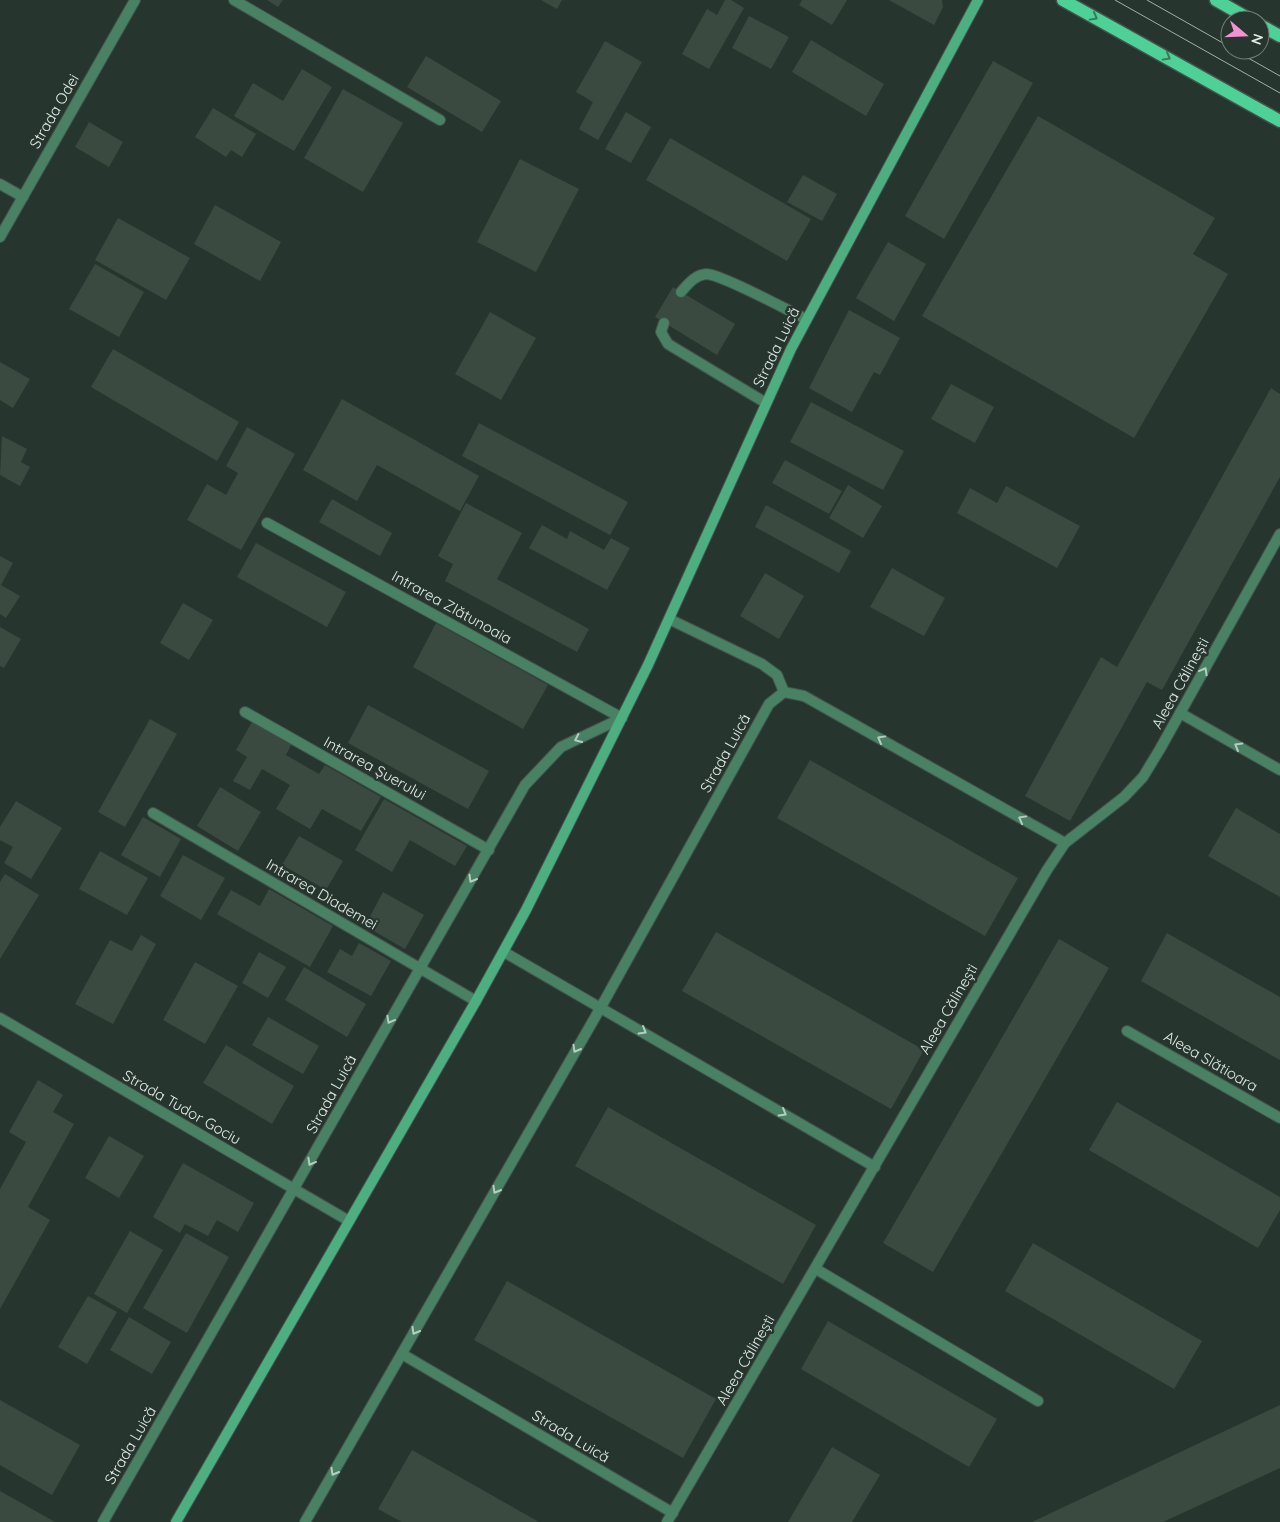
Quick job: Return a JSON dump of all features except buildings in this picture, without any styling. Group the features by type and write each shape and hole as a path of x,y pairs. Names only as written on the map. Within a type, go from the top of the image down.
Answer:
{"main road":[{"name":"Strada Luică","path":"176,1522 504,952 622,718 806,319 978,0"},
{"path":"1064,0 1280,121"},
{"path":"1216,0 1234,10"}],"street":[{"name":"Strada Odei","path":"0,237 135,0"},
{"path":"234,0 440,120"},
{"path":"0,184 23,197"},
{"path":"681,292 692,280 706,274 729,282 806,319"},
{"path":"664,323 660,332 668,344 766,403"},
{"name":"Intrarea Zlătunoaia","path":"266,523 622,718"},
{"name":"Aleea Călinești","path":"670,1518 1023,910 1065,842 1124,798 1142,776 1180,713 1280,534"},
{"path":"669,618 762,664 776,675 784,692 804,696 1065,842"},
{"name":"Strada Luică","path":"305,1522 601,1007 769,704 784,692"},
{"name":"Intrarea Șuerului","path":"245,712 489,850"},
{"path":"1180,713 1280,770"},
{"name":"Strada Luică","path":"104,1522 525,785 561,747 622,718"},
{"name":"Intrarea Diademei","path":"153,813 476,1001"},
{"path":"504,952 875,1167"},
{"name":"Strada Tudor Gociu","path":"0,1018 349,1221"},
{"name":"Aleea Slătioara","path":"1127,1031 1280,1118"},
{"path":"816,1269 1038,1401"},
{"name":"Strada Luică","path":"402,1354 670,1518"}],"tram line":[{"path":"1115,0 1280,93"},
{"path":"1147,0 1220,41"},
{"path":"1252,60 1280,76"}]}
